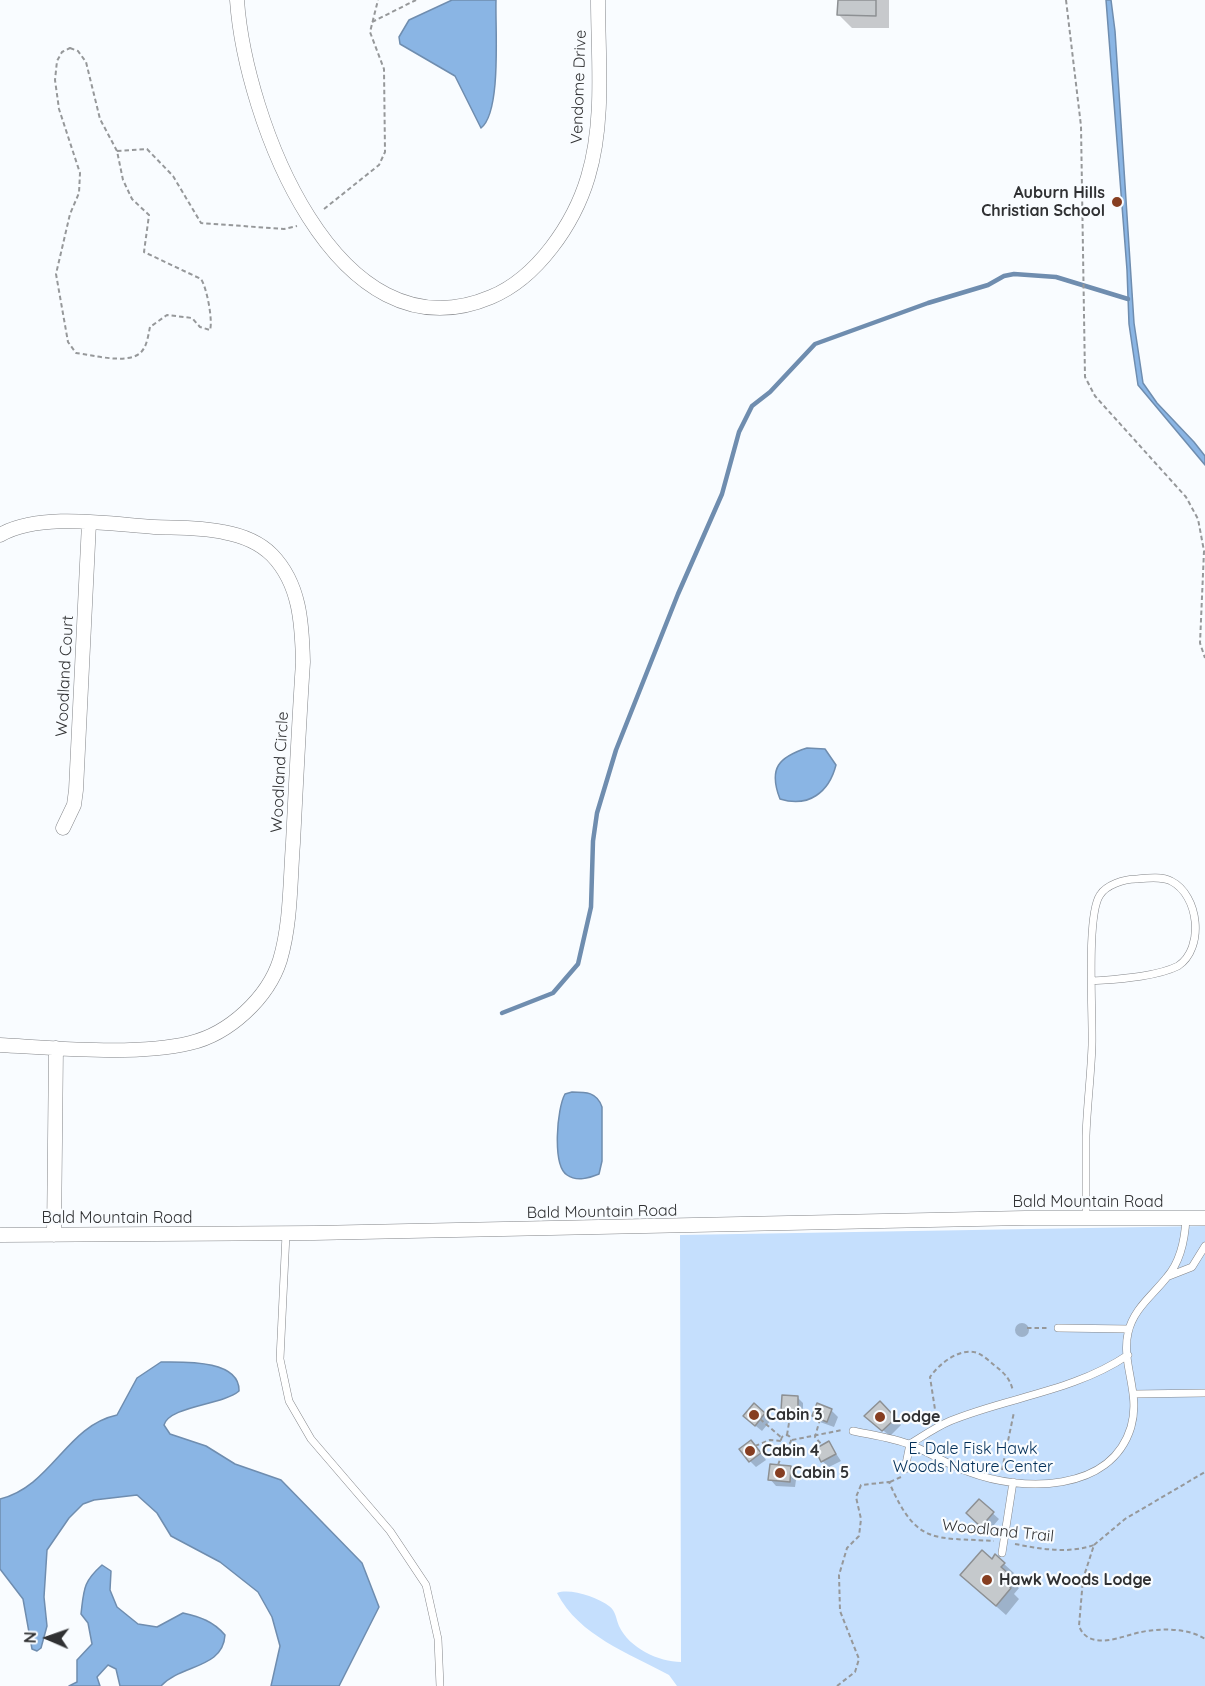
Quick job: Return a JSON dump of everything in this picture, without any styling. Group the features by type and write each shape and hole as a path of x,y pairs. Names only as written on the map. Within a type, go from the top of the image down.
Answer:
{"street":[{"name":"Vendome Drive","path":"237,0 242,46 258,107 286,172 310,217 335,253 365,283 400,302 436,308 478,303 519,281 551,246 571,216 588,179 594,150 597,115 598,0"},
{"name":"Woodland Circle","path":"0,536 20,527 55,522 222,531 247,538 270,553 285,571 296,597 302,625 303,662 288,915 280,961 266,989 242,1016 222,1030 193,1043 168,1047 56,1048 0,1045"},
{"name":"Woodland Court","path":"63,828 74,805 76,790 89,523"},
{"path":"54,1235 56,1048"},
{"name":"Bald Mountain Road","path":"0,1235 286,1234 1086,1218 1205,1218"}],"lane":[{"path":"1086,1218 1086,1134 1094,912 1098,898 1105,889 1128,879 1169,879 1180,886 1191,899 1196,914 1196,935 1191,951 1179,965 1120,979 1093,981"},
{"path":"853,1431 910,1444 962,1470 999,1480 1048,1485 1067,1481 1100,1468 1117,1455 1133,1419 1135,1394 1128,1355 1129,1329 1145,1300 1169,1276 1180,1253 1186,1218"},
{"path":"286,1234 280,1359 289,1401 311,1439 390,1531 426,1585 438,1639 440,1686"},
{"path":"1169,1276 1192,1267 1205,1246"},
{"path":"1058,1328 1129,1329"},
{"path":"905,1469 910,1444 937,1427 1076,1381 1115,1364 1128,1355"},
{"path":"1135,1394 1205,1393"},
{"path":"1002,1553 1013,1482"}],"path":[{"path":"324,209 379,165 385,152 385,81 380,58 372,38 372,22 378,0"},
{"path":"372,22 416,0"},
{"path":"1066,0 1081,126 1085,377 1095,396 1186,497 1198,519 1204,551 1200,643 1205,658"},
{"path":"70,48 78,51 86,62 100,119 117,151 123,180 132,199 149,215 144,252 201,279 205,285 212,322 210,330 200,327 192,318 167,315 150,327 147,343 140,353 129,358 76,353 68,342 63,302 56,274 70,214 79,193 80,173 59,109 55,80 57,62 62,52 70,48"},
{"path":"117,151 147,149 173,176 201,223 284,228 297,226"},
{"path":"1027,1328 1058,1328"},
{"path":"937,1427 930,1377 951,1358 964,1351 976,1352 1010,1379 1015,1417 999,1480"},
{"path":"791,1411 788,1435 792,1440"},
{"path":"760,1419 781,1439 785,1446"},
{"path":"815,1437 820,1419"},
{"path":"778,1464 785,1446 792,1440 815,1437 832,1431 853,1431"},
{"path":"755,1446 788,1435"},
{"path":"815,1437 822,1445"},
{"path":"1205,1472 1125,1519 1094,1545 1083,1578 1078,1626 1081,1632 1094,1640 1107,1641 1156,1630 1190,1632 1205,1639"},
{"name":"Woodland Trail","path":"837,1686 855,1672 859,1659 840,1611 839,1575 847,1548 859,1536 861,1519 856,1497 861,1485 889,1482 915,1525 939,1539 1004,1542 1045,1550 1075,1549 1094,1545"}],"green space":[{"name":"E. Dale Fisk Hawk Woods Nature Center","path":"1205,1226 1205,1686 677,1686 669,1675 622,1651 592,1632 566,1608 557,1593 576,1593 604,1603 613,1610 624,1634 637,1647 654,1656 681,1662 680,1235"}],"shaded area":[{"path":"452,0 496,0 495,87 488,119 481,128 455,76 400,44 399,37 409,20"},
{"path":"1106,0 1111,0 1115,31 1134,323 1143,383 1157,403 1205,456 1205,465 1138,385 1129,324 1127,270"},
{"path":"807,748 825,749 836,765 833,775 816,796 800,801 780,799 775,779 778,765 789,755"},
{"path":"572,1092 594,1096 602,1107 602,1161 599,1174 583,1179 567,1175 559,1160 557,1136 560,1111 565,1094"},
{"path":"161,1362 208,1364 220,1368 230,1373 237,1381 239,1391 221,1400 176,1414 164,1425 170,1434 206,1446 235,1464 281,1480 362,1563 379,1607 339,1686 271,1686 280,1646 272,1617 258,1592 220,1562 171,1536 157,1513 137,1495 94,1500 83,1504 69,1518 47,1550 44,1597 47,1626 41,1648 37,1651 32,1649 23,1599 0,1569 0,1499 18,1492 33,1482 85,1431 99,1421 117,1415 137,1378"},
{"path":"102,1565 111,1571 110,1590 117,1607 138,1624 157,1627 183,1613 201,1618 216,1626 225,1635 217,1654 200,1665 169,1679 161,1686 120,1686 116,1669 108,1665 97,1677 100,1686 69,1686 77,1682 77,1660 92,1644 88,1623 81,1614 83,1598 88,1581"}],"building":[{"path":"838,0 876,0 876,16 837,15"},
{"path":"782,1395 798,1396 798,1411 781,1411"},
{"name":"Lodge","path":"880,1401 896,1418 882,1431 864,1416"},
{"name":"Cabin 3","path":"754,1403 765,1413 755,1426 743,1416"},
{"path":"817,1403 832,1409 827,1422 812,1416"},
{"name":"Cabin 4","path":"751,1440 761,1453 749,1462 739,1449"},
{"path":"829,1441 836,1454 821,1462 815,1449"},
{"name":"Cabin 5","path":"770,1464 791,1466 790,1482 768,1480"},
{"path":"979,1499 994,1512 981,1527 966,1513"},
{"name":"Hawk Woods Lodge","path":"982,1550 992,1559 995,1554 1005,1563 1001,1567 1010,1577 1005,1583 1011,1588 996,1606 960,1575"}],"waterway":[{"path":"502,1013 553,993 578,964 591,907 593,841 597,813 616,750 678,594 722,494 739,432 752,406 770,392 815,344 928,303 988,285 1004,276 1014,274 1056,277 1128,299"}],"place":[{"name":"Auburn Hills Christian School","path":"1117,202"},
{"name":"Cabin 3","path":"754,1415"},
{"name":"Lodge","path":"880,1417"},
{"name":"Cabin 4","path":"750,1451"},
{"name":"Cabin 5","path":"780,1473"},
{"name":"Hawk Woods Lodge","path":"987,1580"}]}
